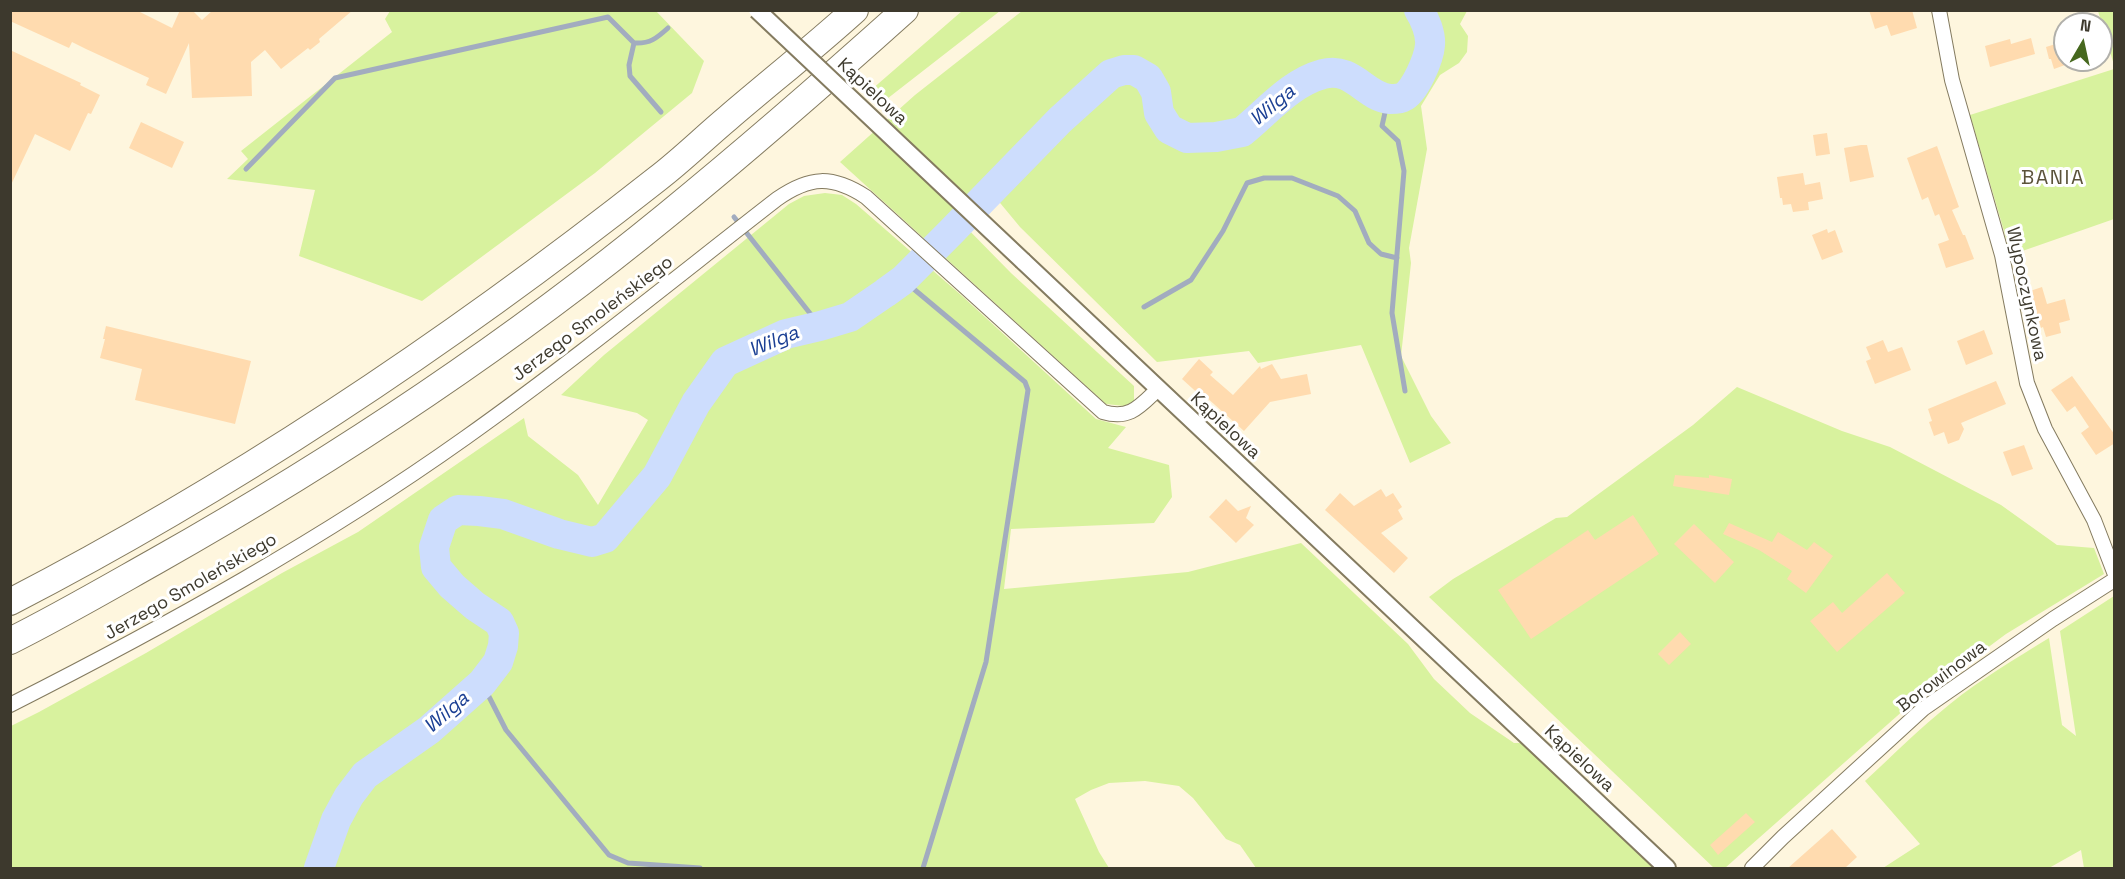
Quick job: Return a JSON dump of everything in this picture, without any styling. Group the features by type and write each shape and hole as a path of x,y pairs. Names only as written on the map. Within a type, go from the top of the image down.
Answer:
{"highway":[{"path":"10,602 103,553 208,492 404,367 511,291 659,178 855,10"},
{"path":"10,641 52,620 244,510 353,444 423,397 526,323 666,216 806,98 905,10"}],"street":[{"name":"Kąpielowa","path":"757,10 1667,868"},
{"name":"Wypoczynkowa","path":"1939,10 1952,80 2002,255 2027,383 2045,429 2094,520 2115,572"},
{"name":"Jerzego Smoleńskiego","path":"10,705 103,658 369,503 464,439 622,322 742,226 794,188 811,181 824,180 852,188 866,197 1103,412 1114,416 1134,411 1158,389"},
{"name":"Borowinowa","path":"1752,868 1923,709 2053,619 2115,580"}],"green space":[{"path":"390,11 656,11 704,61 692,93 595,173 422,301 299,256 315,190 227,179 248,159 241,151 392,32 385,19"},
{"path":"962,11 1000,11 883,102 871,90"},
{"path":"1022,11 1467,11 1460,24 1468,36 1467,52 1459,63 1440,75 1421,106 1427,149 1409,248 1411,263 1401,356 1431,416 1451,443 1410,463 1361,345 1258,363 1249,351 1157,362 1020,227 996,198 985,190 957,218 1011,273 1134,386 1134,401 1124,406 1106,404 840,162 915,95"},
{"path":"2114,11 2114,65 2113,12 2098,12"},
{"path":"2113,69 2114,219 2011,255 1970,115 2105,72 2113,72"},
{"path":"825,193 842,195 856,204 961,295 1096,419 1126,427 1108,448 1169,465 1172,497 1154,523 1011,529 1004,589 1188,572 1301,543 1408,644 1434,679 1470,713 1514,743 1521,743 1653,868 1256,868 1240,845 1226,839 1193,798 1179,786 1145,781 1109,783 1075,799 1099,852 1109,868 11,868 11,726 146,653 282,573 358,532 524,418 528,436 578,475 598,505 648,420 637,413 561,395 604,355 789,204 804,196"},
{"path":"1737,387 1842,431 1890,447 2001,505 2057,545 2094,548 2104,574 2006,634 1905,709 1725,868 1714,868 1429,597 1453,579 1556,518 1567,517 1693,425"},
{"path":"2114,596 2114,868 2084,868 2081,850 2049,868 1883,868 1920,844 1865,781 1928,722 1962,695 2049,638 2062,725 2076,736 2060,631"}],"building":[{"path":"10,10 136,10 172,28 180,10 192,10 202,20 213,10 353,10 319,39 320,42 310,50 308,48 281,69 265,50 251,62 252,96 192,98 189,43 166,94 146,85 149,78 72,42 69,48 10,21"},
{"path":"1869,10 1912,10 1917,28 1891,36 1887,25 1875,29"},
{"path":"2031,38 2035,54 1990,67 1985,46 2010,39 2011,44"},
{"path":"2053,45 2053,66 2049,59 2046,47"},
{"path":"10,50 81,83 80,85 100,95 91,114 88,113 70,151 35,134 10,187"},
{"path":"141,122 184,142 172,168 129,148"},
{"path":"1827,133 1830,154 1816,156 1813,135"},
{"path":"1867,145 1874,177 1850,182 1844,148"},
{"path":"1937,146 1959,207 1952,210 1974,259 1946,268 1938,244 1949,240 1939,214 1935,216 1928,197 1922,200 1907,158"},
{"path":"1803,173 1805,185 1820,182 1823,199 1808,202 1809,210 1793,212 1791,204 1783,205 1777,177"},
{"path":"1827,229 1828,233 1835,230 1843,252 1822,260 1812,235"},
{"path":"2042,287 2047,304 2065,299 2070,320 2059,323 2061,333 2046,337 2030,291"},
{"path":"106,326 251,361 235,424 135,400 142,369 100,358"},
{"path":"1984,330 1993,354 1966,365 1957,341"},
{"path":"1883,340 1888,352 1902,347 1911,370 1875,384 1866,361 1871,359 1866,347"},
{"path":"1199,359 1213,372 1210,375 1233,395 1260,366 1261,369 1272,364 1281,379 1307,374 1311,394 1270,402 1244,431 1182,379"},
{"path":"2072,376 2115,435 2115,443 2096,455 2081,433 2089,427 2075,406 2067,412 2051,390"},
{"path":"1996,381 2006,404 1961,423 1964,429 1959,440 1948,444 1944,432 1934,436 1929,422 1932,421 1928,409"},
{"path":"2024,445 2033,469 2012,476 2003,452"},
{"path":"1675,475 1709,478 1709,475 1732,479 1729,495 1673,486"},
{"path":"1381,489 1386,497 1393,493 1402,507 1398,510 1403,519 1381,533 1408,558 1394,573 1325,510 1340,493 1354,506"},
{"path":"1226,499 1238,511 1251,506 1246,518 1254,525 1236,543 1209,517"},
{"path":"1633,515 1659,554 1531,639 1498,590 1588,530 1595,540"},
{"path":"1729,523 1772,542 1778,532 1807,550 1814,542 1833,556 1806,593 1787,579 1792,571 1759,550 1723,534"},
{"path":"1694,524 1734,562 1715,583 1674,544"},
{"path":"1887,573 1905,593 1837,652 1810,621 1833,602 1842,613"},
{"path":"1680,632 1691,644 1669,665 1658,654"},
{"path":"1746,813 1755,822 1718,855 1710,845"},
{"path":"1832,829 1857,857 1845,868 1788,868"}],"waterway":[{"name":"Wilga","path":"319,868 336,820 349,796 365,775 429,730 482,683 498,662 504,633 499,622 475,606 452,586 436,567 434,547 443,520 458,510 479,511 503,514 559,534 592,542 605,538 657,476 696,403 725,362 786,334 850,317 903,280 1060,120 1111,74 1134,70 1148,78 1156,92 1159,113 1169,129 1187,138 1216,137 1242,132 1280,98 1300,84 1323,74 1343,74 1381,97 1397,99 1408,94 1421,74 1430,45 1430,36 1419,10"},
{"path":"246,169 335,78 608,17 634,43 653,40 668,28"},
{"path":"634,43 629,65 630,76 661,112"},
{"path":"1388,99 1382,126 1398,141 1404,171 1392,313 1405,391"},
{"path":"1144,307 1191,280 1223,231 1247,183 1264,178 1292,178 1338,196 1355,211 1369,243 1381,254 1397,258"},
{"path":"734,217 820,326"},
{"path":"903,280 1025,382 1028,390 986,662 923,868"},
{"path":"482,683 506,730 609,855 628,863 700,868"}],"district":[{"name":"BANIA","path":"2053,179"}]}
